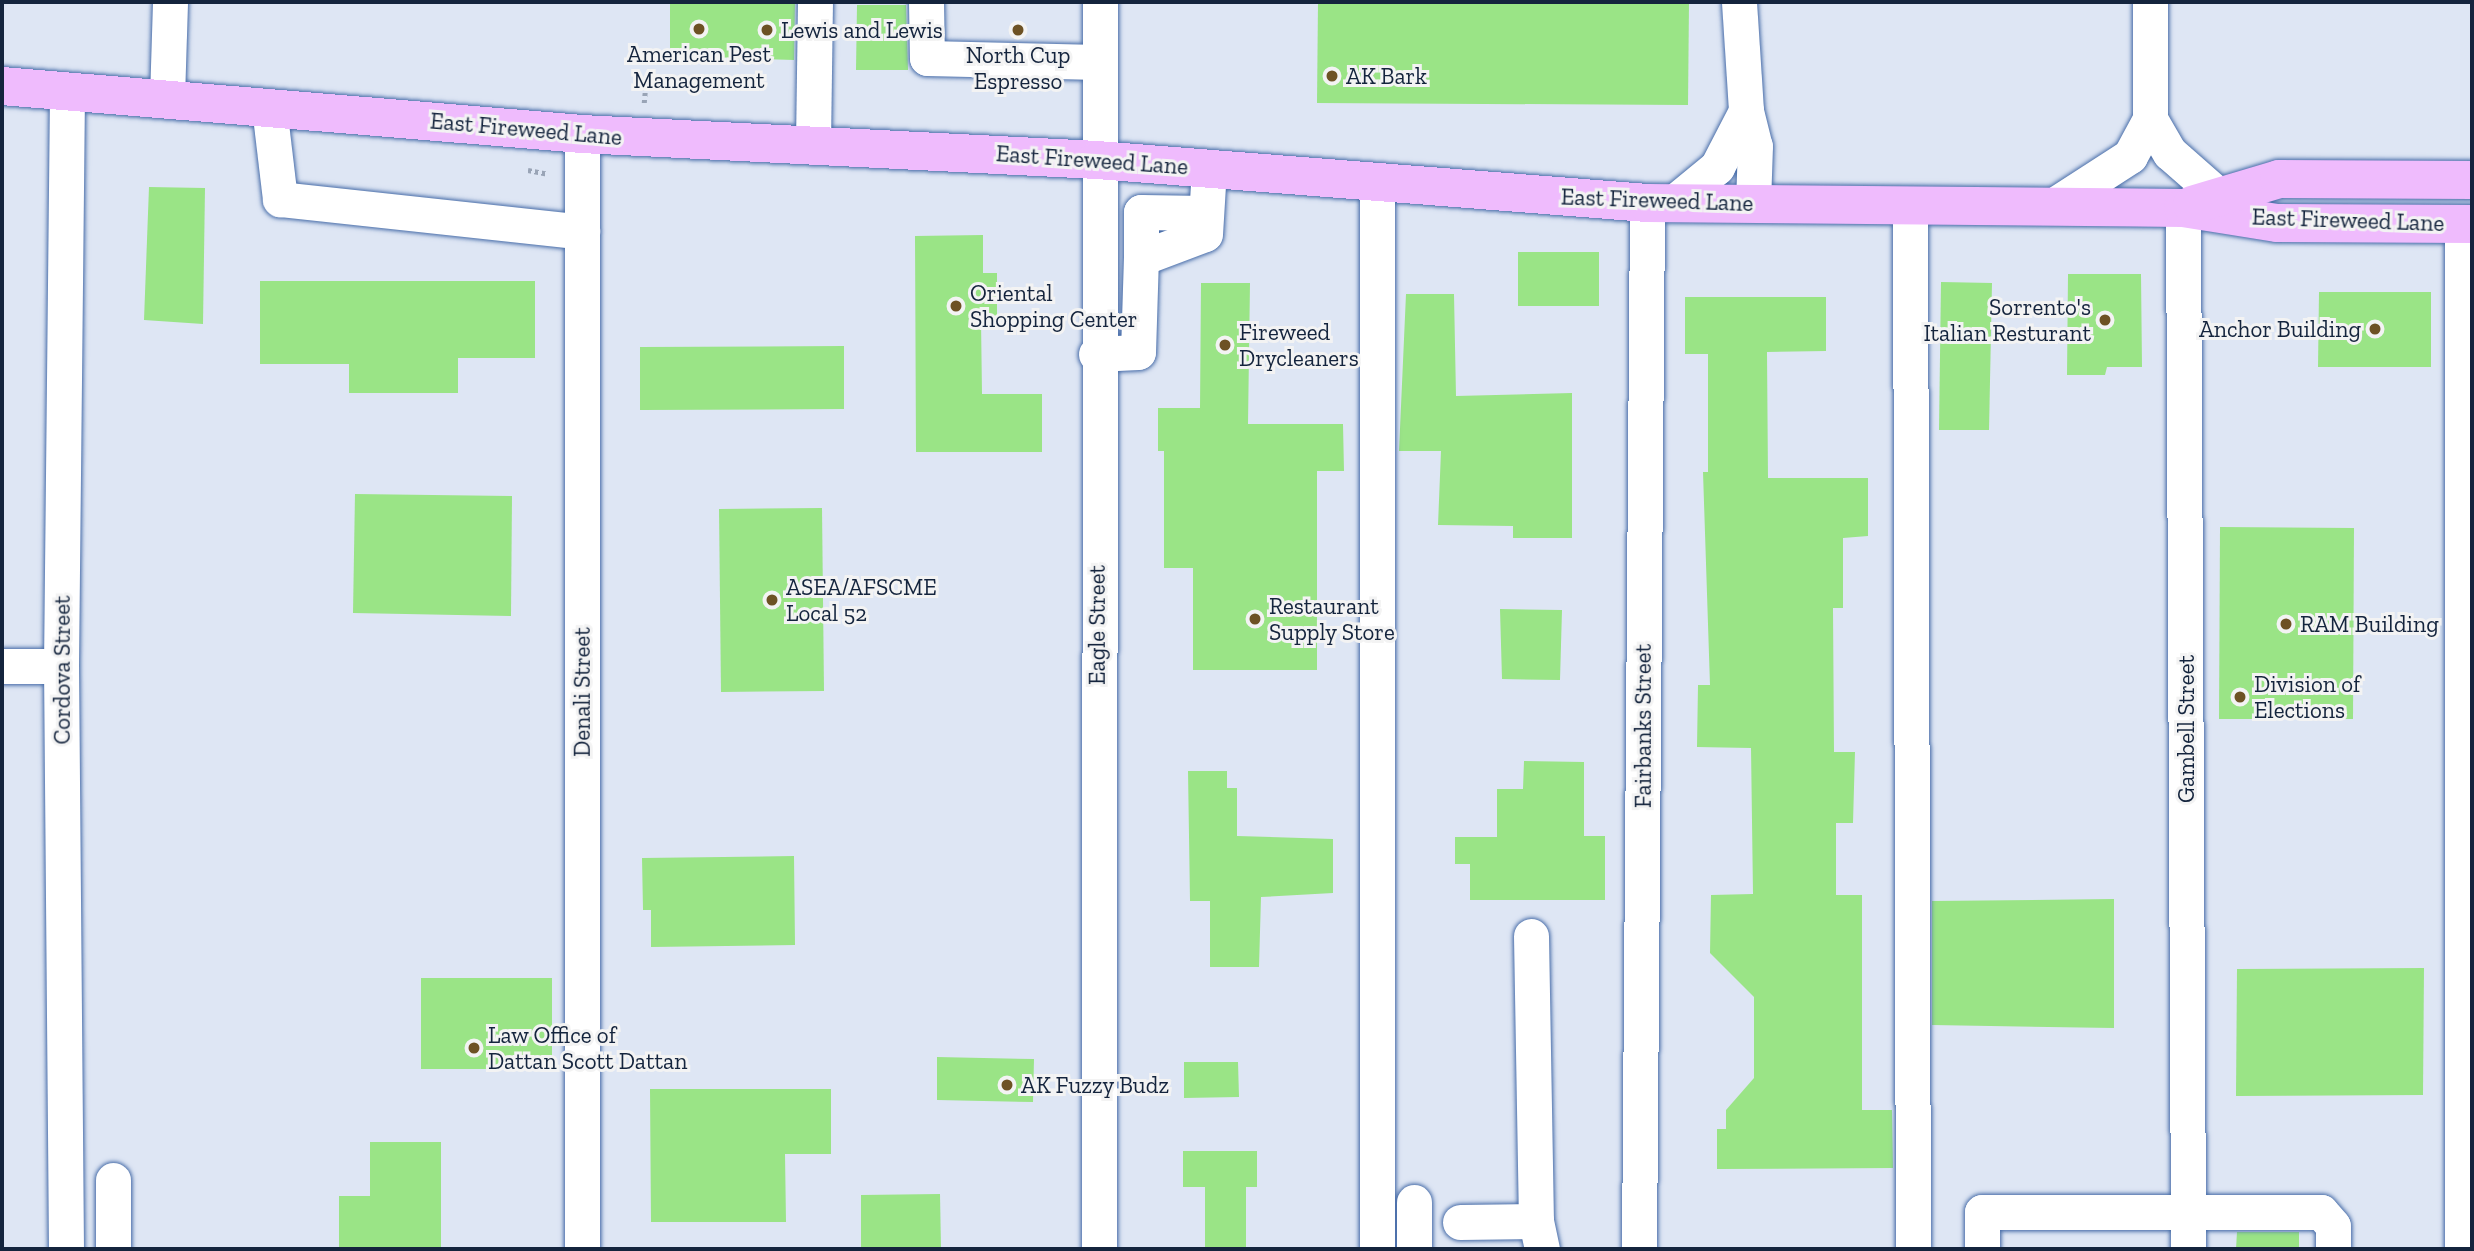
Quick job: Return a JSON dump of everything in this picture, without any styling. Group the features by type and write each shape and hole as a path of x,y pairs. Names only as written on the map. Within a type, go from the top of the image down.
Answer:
{"main road":[{"name":"East Fireweed Lane","path":"2,86 582,134 1097,160 1377,184 1660,203 2183,208 2277,223 2467,223"},
{"name":"East Fireweed Lane","path":"2183,208 2279,179 2472,180"}],"street":[{"path":"167,98 170,2"},
{"path":"813,144 815,2"},
{"path":"926,2 928,58 1099,62"},
{"name":"Eagle Street","path":"1099,1249 1096,354 1100,2"},
{"path":"1739,2 1746,111 1755,146 1754,204"},
{"path":"2051,207 2130,156 2150,119 2150,2"},
{"name":"Cordova Street","path":"66,91 61,666 66,1249"},
{"path":"269,107 280,199 582,232"},
{"path":"1660,203 1713,172 1746,111"},
{"path":"2150,119 2170,153 2220,197"},
{"name":"Denali Street","path":"582,134 582,1249"},
{"path":"1096,354 1138,352 1140,258 1205,234 1209,168"},
{"path":"1377,184 1377,1249"},
{"name":"Fairbanks Street","path":"1639,1249 1660,203"},
{"path":"1910,205 1913,1249"},
{"name":"Gambell Street","path":"2183,208 2188,1249"},
{"path":"2462,1249 2467,1092 2467,223"},
{"path":"2,666 61,666"},
{"path":"1460,1223 1539,1235 1531,936"},
{"path":"113,1180 113,1249"},
{"path":"1414,1202 1414,1249"},
{"path":"1982,1249 1982,1212 2322,1212 2333,1226 2333,1249"}],"building":[{"path":"670,2 795,2 794,60 670,56"},
{"path":"1318,2 1689,2 1688,105 1317,103"},
{"path":"857,5 906,5 908,70 856,70"},
{"path":"149,187 205,188 203,324 144,320"},
{"path":"983,235 983,273 997,273 997,320 981,320 982,394 1042,394 1042,452 916,452 915,236"},
{"path":"1518,252 1599,252 1599,306 1518,306"},
{"name":"Sorrento's Italian Resturant","path":"2068,274 2141,274 2142,367 2107,367 2105,375 2067,375"},
{"path":"260,281 535,281 535,358 458,358 458,393 349,393 349,364 260,364"},
{"path":"1941,282 1992,283 1989,430 1939,430"},
{"path":"1201,283 1250,283 1248,424 1343,424 1344,471 1317,471 1317,670 1193,670 1193,568 1164,568 1164,451 1158,451 1158,408 1200,408"},
{"name":"Anchor Building","path":"2319,292 2431,292 2431,367 2318,367"},
{"path":"1406,294 1454,294 1456,396 1572,393 1572,538 1513,538 1513,526 1438,525 1441,451 1399,451"},
{"path":"1685,297 1826,297 1826,351 1767,352 1768,478 1868,478 1868,536 1843,538 1843,608 1833,608 1834,752 1855,752 1853,823 1836,823 1836,895 1862,895 1862,1110 1892,1110 1893,1168 1717,1169 1717,1129 1726,1129 1726,1110 1754,1078 1754,997 1710,953 1711,895 1753,894 1751,748 1697,747 1698,685 1710,685 1703,472 1708,472 1708,354 1685,354"},
{"path":"844,346 844,409 640,410 640,347"},
{"path":"355,494 512,496 511,616 353,613"},
{"name":"ASEA/AFSCME Local 52","path":"822,508 824,691 721,692 719,509"},
{"name":"RAM Building","path":"2220,527 2354,528 2353,719 2219,719"},
{"path":"1500,609 1562,610 1560,680 1502,679"},
{"path":"1524,761 1584,762 1584,836 1605,836 1605,900 1470,900 1470,864 1455,864 1455,837 1497,837 1497,789 1523,789"},
{"path":"1188,771 1227,771 1227,788 1237,788 1237,836 1333,839 1333,893 1261,897 1259,967 1210,967 1210,901 1190,901"},
{"path":"794,856 795,945 651,947 651,910 643,910 642,858"},
{"path":"2114,899 2114,1028 1932,1025 1932,901"},
{"path":"2424,968 2423,1095 2236,1096 2237,969"},
{"path":"421,978 552,978 552,1069 421,1069"},
{"path":"937,1057 1034,1059 1033,1102 937,1100"},
{"path":"1184,1062 1238,1062 1239,1097 1184,1098"},
{"path":"650,1089 831,1089 831,1154 785,1154 786,1222 651,1222"},
{"path":"370,1142 441,1142 441,1249 339,1249 339,1196 370,1196"},
{"path":"1183,1151 1257,1151 1257,1187 1246,1187 1246,1249 1205,1249 1205,1187 1183,1187"},
{"path":"940,1194 941,1249 861,1249 861,1195"},
{"path":"2237,1232 2299,1232 2299,1249 2236,1249"}],"place":[{"name":"American Pest Management","path":"699,29"},
{"name":"Lewis and Lewis","path":"767,30"},
{"name":"North Cup Espresso","path":"1018,30"},
{"name":"AK Bark","path":"1332,76"},
{"name":"Oriental Shopping Center","path":"956,306"},
{"name":"Sorrento's Italian Resturant","path":"2105,320"},
{"name":"Anchor Building","path":"2375,329"},
{"name":"Fireweed Drycleaners","path":"1225,345"},
{"name":"ASEA/AFSCME Local 52","path":"772,600"},
{"name":"Restaurant Supply Store","path":"1255,619"},
{"name":"RAM Building","path":"2286,624"},
{"name":"Division of Elections","path":"2240,697"},
{"name":"Law Office of Dattan Scott Dattan","path":"474,1048"},
{"name":"AK Fuzzy Budz","path":"1007,1085"}]}
